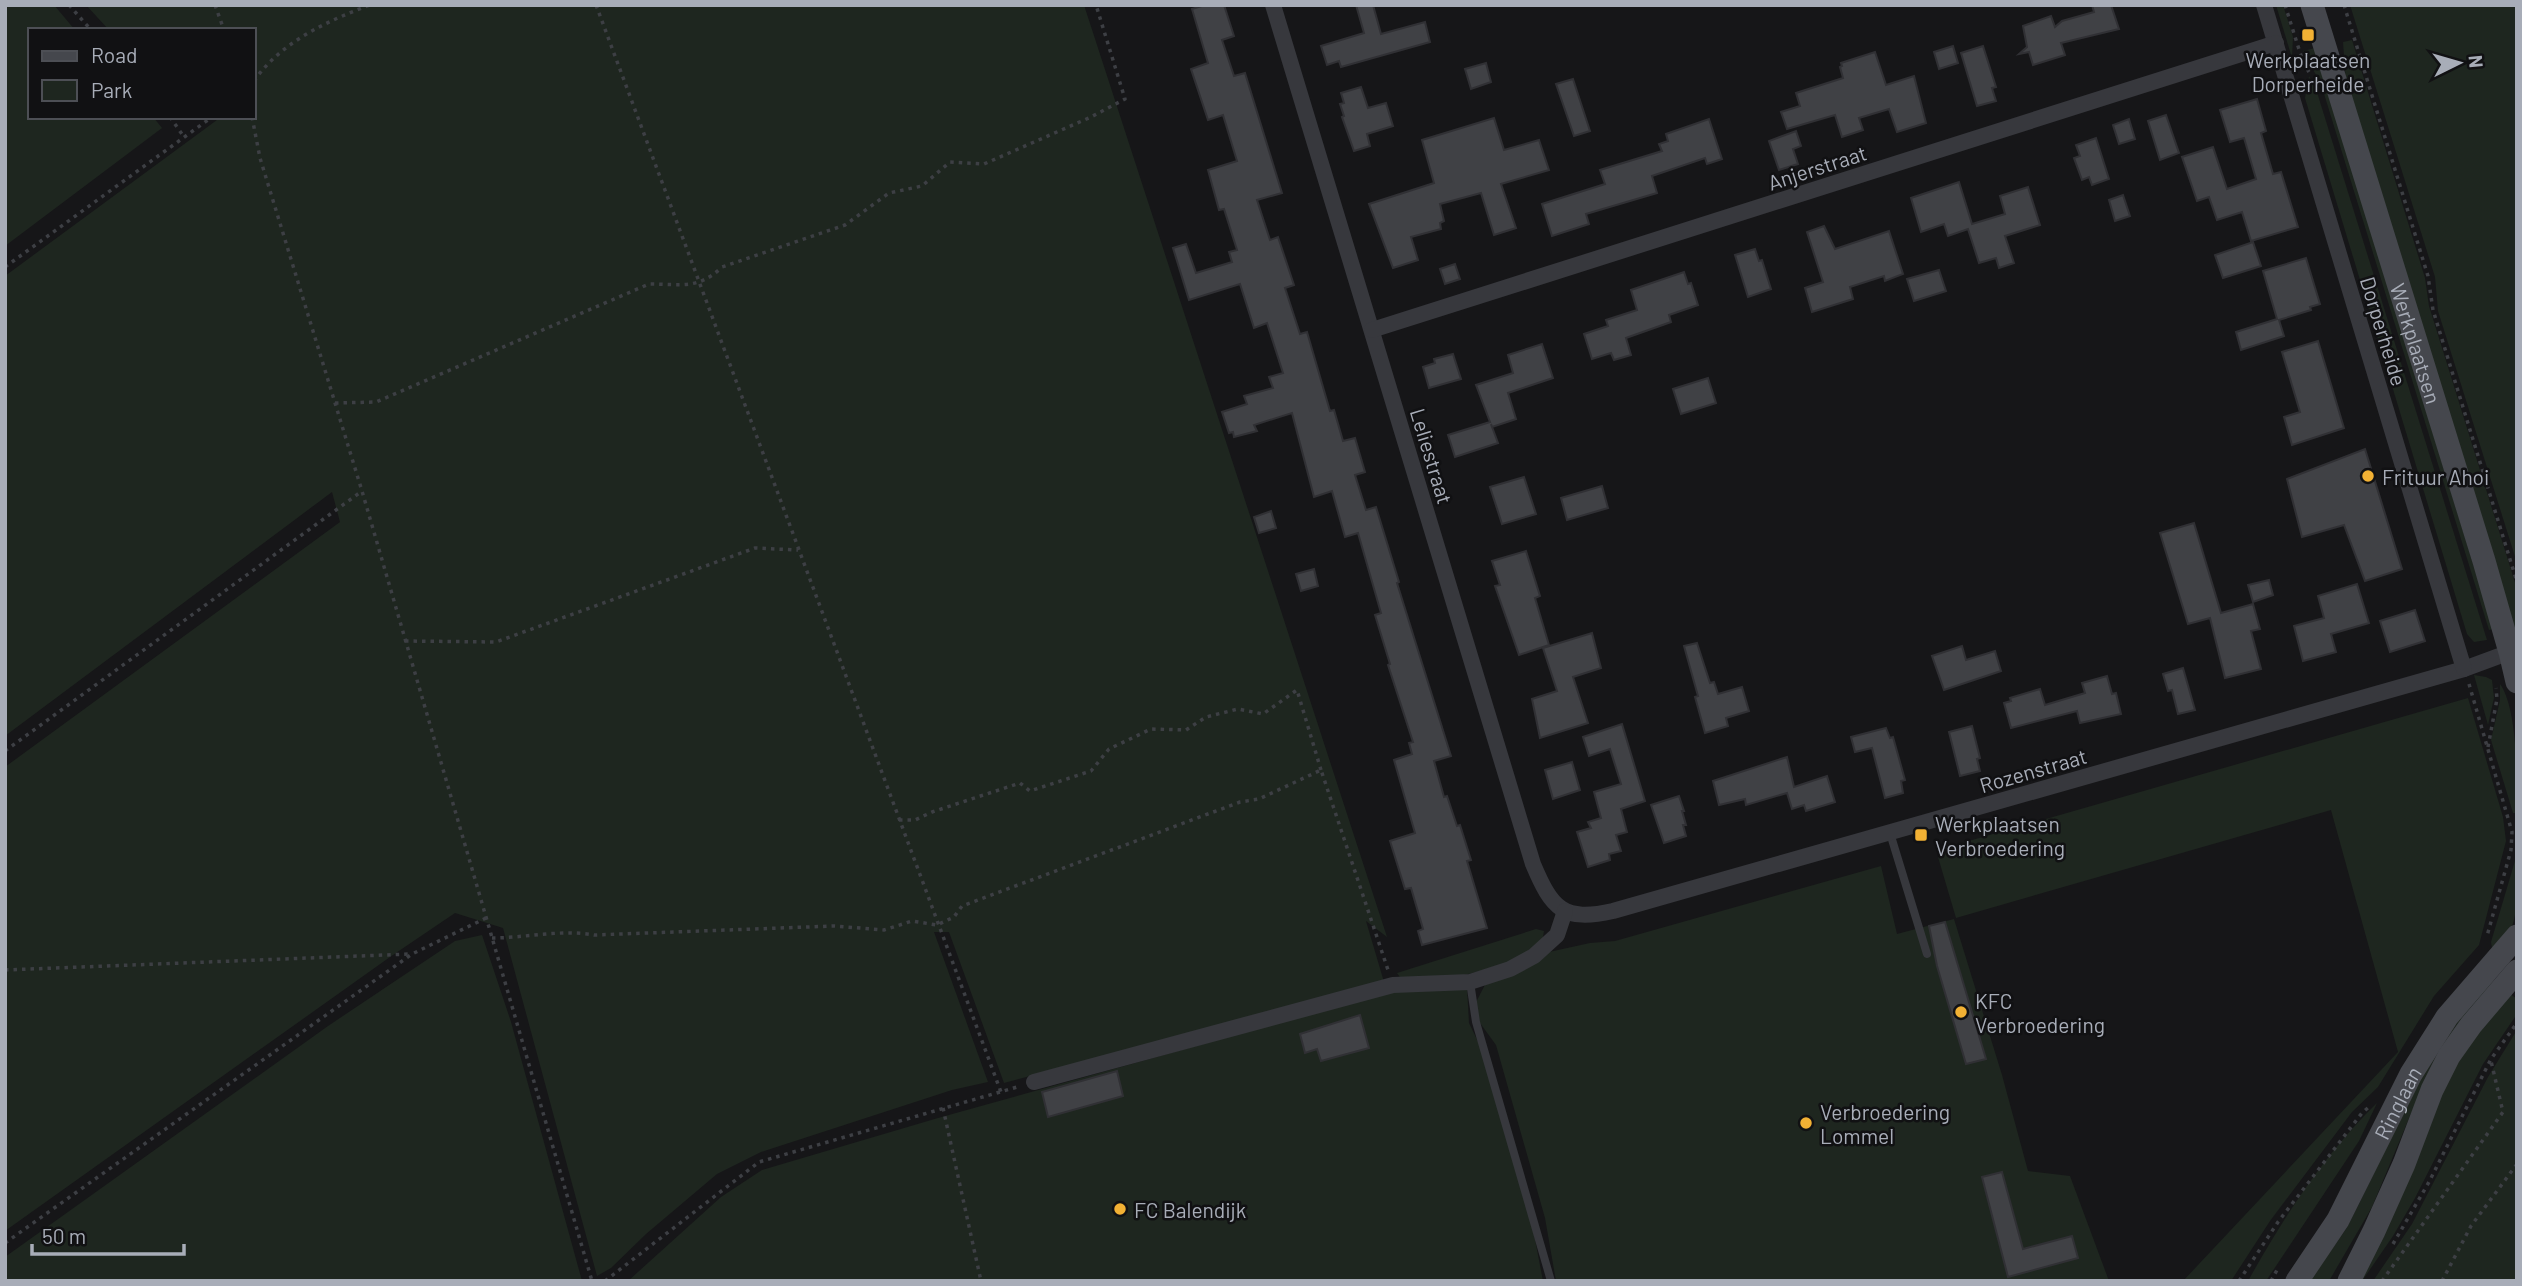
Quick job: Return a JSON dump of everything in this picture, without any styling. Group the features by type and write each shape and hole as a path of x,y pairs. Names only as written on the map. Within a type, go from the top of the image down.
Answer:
{"main road":[{"name":"Werkplaatsen","path":"2312,5 2517,682"},
{"name":"Ringlaan","path":"2297,1281 2339,1220 2411,1074 2448,1017 2517,936"},
{"name":"Ringlaan","path":"2348,1281 2374,1231 2404,1164 2432,1090 2449,1056 2470,1025 2517,971"}],"street":[{"name":"Leliestraat","path":"1273,5 1533,864 1548,895 1565,912"},
{"name":"Dorperheide","path":"2264,5 2464,668"},
{"name":"Anjerstraat","path":"1372,330 2276,43"},
{"name":"Rozenstraat","path":"1565,912 1580,916 1614,911 2464,668 2510,652"},
{"path":"1034,1082 1393,985 1470,982 1510,969 1534,956 1557,935 1565,912"}],"lane":[{"path":"1890,833 1927,954"},
{"path":"1470,982 1476,1022 1551,1281"}],"path":[{"path":"69,5 89,28"},
{"path":"215,5 223,28"},
{"path":"256,78 265,65 298,38 370,5"},
{"path":"596,5 1001,1092"},
{"path":"335,402 376,402 649,284 699,284 722,267 845,225 889,193 922,186 950,162 984,164 1091,117 1125,99 1096,5"},
{"path":"2344,5 2428,276 2433,310 2517,582"},
{"path":"171,119 184,137"},
{"path":"5,267 209,119"},
{"path":"252,119 260,158 362,491 592,1281"},
{"path":"5,751 362,491"},
{"path":"405,641 496,642 755,548 798,550"},
{"path":"2464,668 2514,831 2485,945"},
{"path":"898,820 915,820 1020,783 1030,791 1091,771 1109,749 1151,729 1186,730 1206,717 1238,709 1263,714 1297,690 1393,985"},
{"path":"492,938 578,932 594,935 834,926 884,930 912,921 937,925 954,917 961,906 1240,802 1259,799 1321,770"},
{"path":"5,1243 412,954 486,918"},
{"path":"5,970 412,954"},
{"path":"2390,1249 2429,1182 2491,1059 2517,1023"},
{"path":"2382,1281 2503,1112 2491,1059"},
{"path":"605,1281 759,1162 1034,1082"},
{"path":"2239,1281 2278,1222 2362,1113 2372,1105"},
{"path":"943,1108 981,1281"},
{"path":"2442,1281 2470,1226 2517,1164"}],"green space":[{"path":"5,5 54,5 73,28 28,28 28,119 155,119 162,128 5,246"},
{"path":"86,5 1084,5 1387,937 1366,921 1384,982 1004,1083 949,932 934,932 988,1082 952,1090 761,1152 717,1174 646,1234 611,1268 597,1276 503,928 455,913 5,1231 5,767 340,522 332,492 5,736 5,276 218,119 256,119 256,28 107,28"},
{"path":"2276,5 2283,5 2293,37 2292,58"},
{"path":"2350,5 2517,5 2517,563 2438,311 2435,277"},
{"path":"2352,40 2425,278 2429,306 2517,589 2517,636 2346,84 2343,42"},
{"path":"2315,48 2493,629 2489,630 2321,84 2303,51"},
{"path":"2309,76 2316,89 2487,640 2474,642 2467,634 2305,98"},
{"path":"2474,675 2492,680 2494,698 2488,725"},
{"path":"2500,684 2506,695 2513,727 2517,813 2513,813 2491,740 2500,700"},
{"path":"2468,698 2503,817 2506,841 2479,945 2434,996 2378,1087 2352,1112 2270,1221 2231,1281 2183,1281 2398,1052 2331,810 1956,918 1938,857 1941,849"},
{"path":"2517,854 2517,895 2513,925 2509,933 2492,948 2491,942"},
{"name":"Verbroedering Lommel","path":"1881,866 1897,934 1954,919 2002,1075 2028,1171 2070,1176 2109,1281 1556,1281 1545,1218 1496,1045 1480,1023 1475,1004 1486,983 1549,952 1590,943 1615,941"},
{"path":"1536,929 1544,931 1542,943 1510,964 1464,975 1402,980 1397,973"},
{"path":"482,935 511,1022 582,1281 5,1281 5,1257 328,1026 455,941"},
{"path":"2490,975 2495,983 2430,1075 2372,1207 2329,1281 2309,1281 2346,1229 2429,1058"},
{"path":"1467,987 1469,1023 1488,1062 1522,1172 1543,1281 628,1281 721,1197 762,1170 1397,990"},
{"path":"2506,991 2517,999 2517,1014 2483,1064 2393,1236 2362,1281 2356,1281 2445,1077"},
{"path":"2517,1030 2517,1281 2373,1281 2412,1224 2488,1077"},
{"path":"2377,1103 2359,1141 2266,1281 2248,1281 2306,1187 2340,1143"}],"building":[{"path":"1205,5 1224,5 1234,36 1222,40 1234,76 1245,73 1282,193 1257,200 1270,240 1278,237 1294,285 1285,288 1300,334 1307,332 1330,411 1334,410 1343,441 1355,438 1365,472 1355,475 1366,510 1376,507 1451,756 1434,761 1444,797 1447,796 1457,826 1460,825 1471,860 1467,861 1487,928 1422,945 1418,931 1423,929 1411,888 1405,889 1390,841 1415,833 1394,760 1412,754 1409,743 1413,742 1388,665 1390,664 1375,615 1381,613 1358,533 1345,537 1332,491 1314,497 1292,413 1254,425 1257,431 1234,437 1233,432 1229,433 1222,412 1247,404 1244,396 1273,388 1269,377 1283,373 1267,323 1254,328 1240,284 1189,300 1173,248 1186,244 1196,273 1232,262 1229,252 1237,250 1224,209 1219,210 1208,170 1237,161 1223,115 1208,120 1191,69 1208,63 1192,9"},
{"path":"1356,5 1373,5 1381,34 1425,22 1430,42 1341,67 1339,61 1327,65 1321,46 1364,33"},
{"path":"2092,5 2111,5 2119,29 2061,43 2065,55 2033,65 2029,52 2019,54 2027,47 2023,26 2051,16 2055,27 2062,21 2094,12"},
{"path":"1953,46 1958,63 1939,69 1934,52"},
{"path":"1983,46 1996,87 1992,88 1996,101 1977,106 1961,53"},
{"path":"1875,52 1886,85 1914,76 1926,123 1897,132 1889,109 1859,118 1863,130 1842,137 1835,115 1787,129 1781,112 1800,106 1796,93 1843,78 1841,63"},
{"path":"1486,63 1491,82 1471,89 1465,69"},
{"path":"1573,79 1590,131 1574,136 1556,84"},
{"path":"1361,87 1368,108 1386,103 1393,126 1367,134 1370,146 1354,151 1342,117 1344,116 1340,104 1344,103 1341,93"},
{"path":"2257,99 2266,131 2261,133 2273,174 2281,172 2298,227 2251,241 2242,212 2217,220 2209,197 2197,201 2182,157 2213,147 2227,189 2256,179 2244,138 2230,142 2220,110"},
{"path":"2166,115 2179,153 2160,160 2148,121"},
{"path":"1494,118 1504,150 1539,140 1549,170 1501,184 1516,228 1494,235 1481,193 1440,204 1444,221 1440,223 1441,229 1411,237 1418,260 1393,268 1369,204 1434,183 1422,140"},
{"path":"1709,119 1722,159 1707,164 1705,158 1652,176 1657,193 1586,214 1589,224 1552,236 1542,204 1605,184 1600,170 1662,151 1659,144 1668,141 1666,134"},
{"path":"2129,119 2135,139 2119,144 2113,125"},
{"path":"1796,131 1801,146 1793,149 1798,164 1779,170 1769,141"},
{"path":"2096,138 2109,179 2092,185 2089,177 2082,180 2074,158 2080,156 2076,145"},
{"path":"1959,182 1972,224 2005,214 2000,196 2028,187 2040,225 2005,236 2014,263 1999,268 1996,258 1979,263 1968,229 1948,236 1944,224 1921,232 1911,198"},
{"path":"2123,195 2130,216 2115,221 2109,200"},
{"path":"1824,226 1835,249 1889,231 1903,274 1885,281 1884,276 1850,287 1853,299 1812,312 1805,288 1823,282 1807,232"},
{"path":"2253,242 2261,266 2223,278 2215,255"},
{"path":"1755,249 1759,261 1762,260 1771,289 1748,297 1735,255"},
{"path":"2306,258 2320,304 2310,307 2311,310 2279,320 2284,336 2241,350 2236,332 2277,319 2263,271"},
{"path":"1455,264 1460,279 1445,284 1440,269"},
{"path":"1939,270 1946,291 1914,301 1907,279"},
{"path":"1684,272 1688,284 1691,283 1698,305 1669,315 1671,322 1626,338 1631,355 1614,360 1611,353 1592,359 1584,334 1608,326 1606,320 1637,310 1631,290"},
{"path":"2318,341 2344,428 2292,445 2284,417 2300,412 2282,352"},
{"path":"1542,344 1553,378 1508,393 1516,419 1492,427 1498,443 1455,457 1448,435 1490,422 1476,385 1513,373 1508,355"},
{"path":"1453,354 1461,379 1429,388 1423,367 1435,363 1434,359"},
{"path":"1708,378 1716,403 1681,414 1673,389"},
{"path":"2365,449 2402,569 2365,581 2344,525 2302,537 2287,479"},
{"path":"1524,477 1536,514 1502,524 1490,487"},
{"path":"1602,486 1608,508 1567,520 1561,498"},
{"path":"1271,511 1276,528 1259,533 1254,517"},
{"path":"2194,523 2221,613 2253,604 2260,629 2251,631 2261,669 2225,678 2210,618 2188,624 2160,533"},
{"path":"1526,551 1540,596 1535,598 1549,645 1519,655 1495,586 1500,585 1492,561"},
{"path":"1314,569 1318,586 1301,591 1296,574"},
{"path":"2269,580 2273,595 2253,602 2248,585"},
{"path":"2357,584 2369,623 2331,634 2336,652 2303,661 2294,626 2324,618 2318,596"},
{"path":"2415,610 2425,641 2390,652 2380,621"},
{"path":"1592,633 1601,668 1573,677 1588,723 1540,738 1532,699 1557,691 1543,648"},
{"path":"1697,643 1710,683 1714,682 1718,694 1742,687 1749,711 1726,718 1728,726 1705,733 1684,646"},
{"path":"1962,646 1966,660 1995,651 2001,671 1944,690 1932,656"},
{"path":"2183,668 2195,710 2178,714 2172,690 2168,691 2163,674"},
{"path":"2107,676 2112,694 2116,693 2121,714 2080,723 2077,711 2011,728 2004,703 2011,701 2010,698 2040,689 2045,705 2085,693 2082,683"},
{"path":"1622,724 1645,801 1621,809 1627,832 1616,835 1621,851 1609,854 1610,860 1588,867 1577,832 1591,828 1588,822 1601,818 1594,792 1621,784 1610,749 1589,756 1583,737"},
{"path":"1972,726 1980,758 1977,759 1980,771 1960,776 1949,732"},
{"path":"1886,728 1890,738 1893,737 1905,780 1901,781 1903,793 1885,798 1872,748 1855,752 1851,737"},
{"path":"1787,757 1794,787 1827,776 1835,802 1806,811 1804,805 1792,809 1787,793 1746,805 1745,799 1719,805 1713,781"},
{"path":"1572,762 1580,790 1553,799 1545,770"},
{"path":"1679,796 1684,811 1686,825 1683,825 1686,836 1664,843 1651,805"},
{"name":"KFC Verbroedering","path":"1945,922 1986,1059 1966,1064 1937,966 1929,926"},
{"path":"1360,1015 1369,1048 1321,1061 1317,1049 1305,1053 1300,1034"},
{"path":"1117,1071 1123,1096 1048,1117 1042,1092"},
{"path":"2002,1172 2023,1249 2072,1236 2078,1258 2008,1277 1982,1177"}],"place":[{"name":"Werkplaatsen Dorperheide","path":"2308,35"},
{"name":"Frituur Ahoi","path":"2368,476"},
{"name":"Werkplaatsen Verbroedering","path":"1921,835"},
{"name":"KFC Verbroedering","path":"1961,1012"},
{"name":"Verbroedering Lommel","path":"1806,1123"},
{"name":"FC Balendijk","path":"1120,1209"}]}
